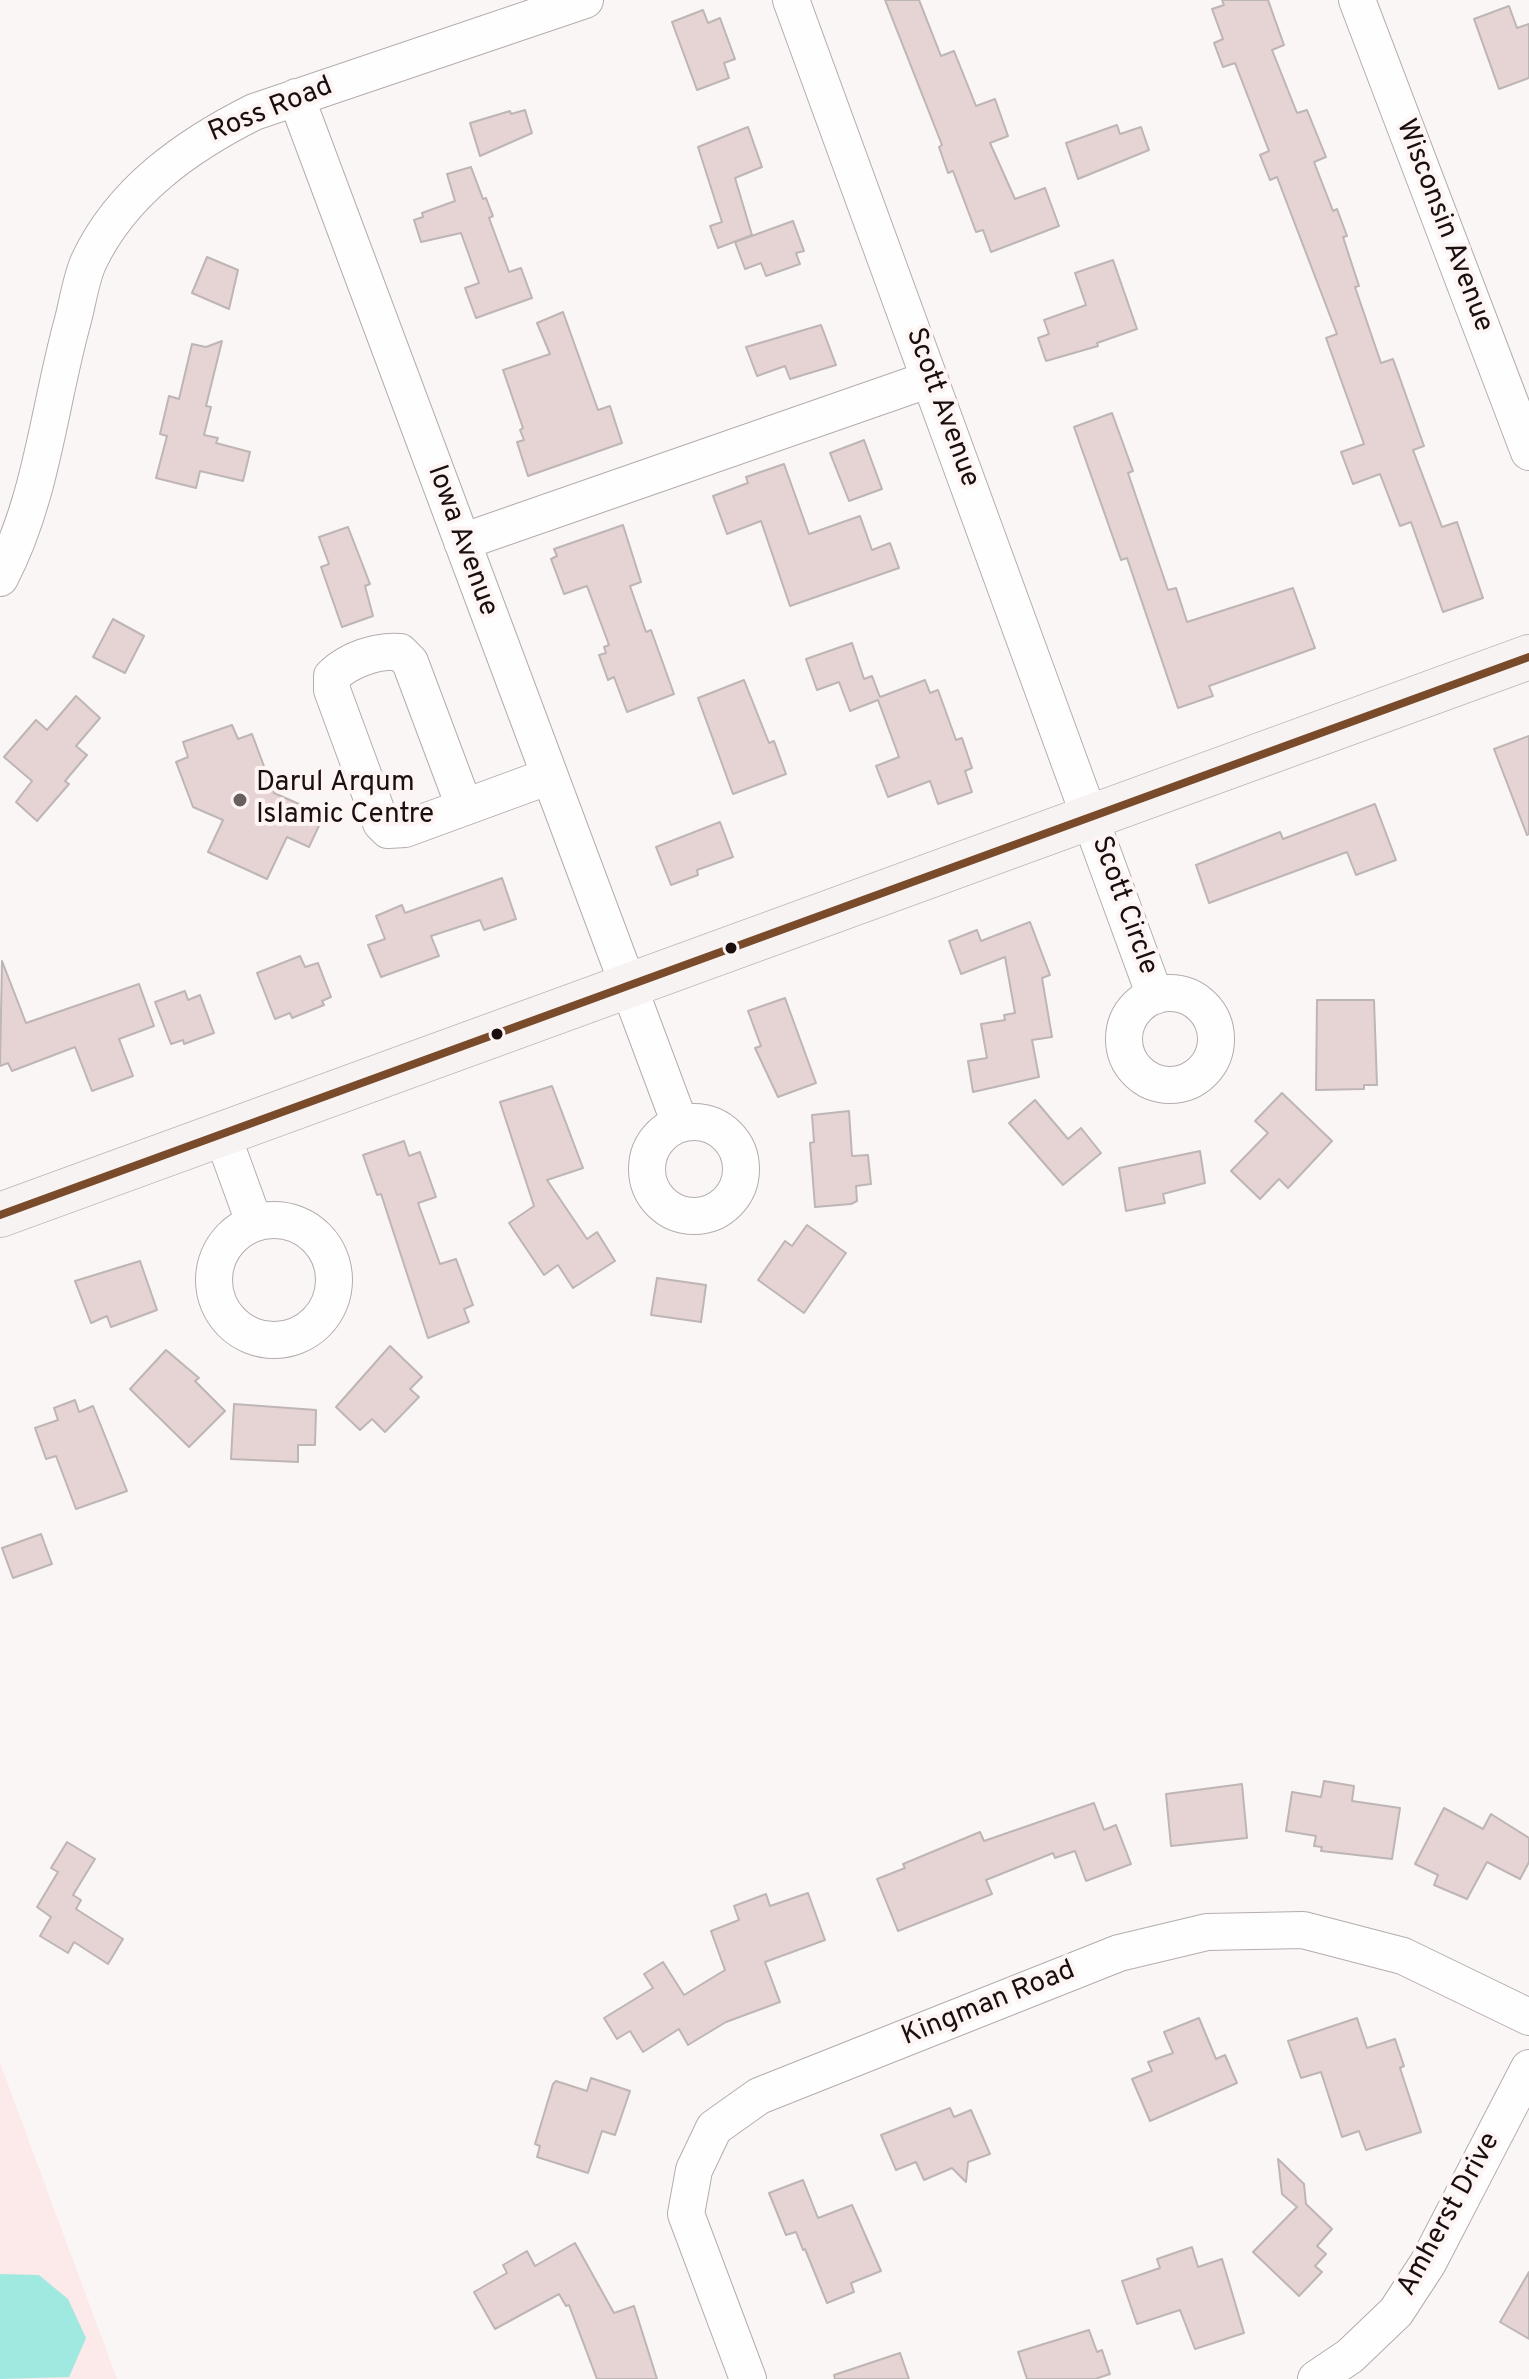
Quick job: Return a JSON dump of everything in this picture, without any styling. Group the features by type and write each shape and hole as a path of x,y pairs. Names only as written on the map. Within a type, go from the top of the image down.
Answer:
{"main road":[{"path":"0,1215 1529,657"}],"street":[{"name":"Ross Road","path":"0,578 17,546 42,459 65,346 89,261 118,217 160,170 204,137 254,112 585,0"},
{"name":"Scott Avenue","path":"791,0 1091,816"},
{"name":"Wisconsin Avenue","path":"1357,0 1529,452"},
{"name":"Iowa Avenue","path":"296,97 547,777 680,1124"},
{"path":"462,542 930,379"},
{"path":"464,806 410,662 400,652 386,651 344,665 332,676 332,690 381,823 388,830 405,829 547,777"},
{"name":"Scott Circle","path":"1091,816 1155,996"},
{"path":"222,1134 254,1222"},
{"name":"Kingman Road","path":"748,2379 686,2214 694,2170 714,2128 759,2096 1119,1953 1207,1932 1303,1930 1389,1953 1529,2017"},
{"name":"Amherst Drive","path":"1316,2379 1350,2356 1396,2312 1428,2263 1529,2068"}],"shaded area":[{"path":"0,2063 117,2379 0,2379"}],"water":[{"path":"0,2274 39,2275 68,2299 86,2338 69,2377 0,2379"}],"building":[{"path":"885,0 919,0 941,56 954,51 976,106 995,99 1008,136 990,143 1015,199 1045,188 1059,226 991,252 983,230 976,232 953,171 948,173 939,147 942,145"},
{"path":"1222,0 1268,0 1284,45 1272,50 1297,113 1307,110 1326,157 1314,162 1333,211 1337,209 1347,236 1343,237 1359,286 1355,287 1381,363 1393,359 1424,446 1413,450 1442,527 1457,522 1483,598 1443,612 1411,522 1400,526 1380,474 1353,484 1341,452 1364,444 1326,338 1337,334 1277,177 1270,180 1260,155 1269,151 1235,63 1223,67 1214,43 1223,39 1212,9 1224,5"},
{"path":"1509,6 1517,28 1529,24 1529,78 1499,89 1474,19"},
{"path":"703,10 708,23 720,18 735,59 724,63 729,78 697,90 672,22"},
{"path":"525,110 532,133 480,156 470,123 510,111 511,114"},
{"path":"1117,125 1120,134 1141,127 1149,150 1078,179 1066,143"},
{"path":"748,127 762,167 735,178 752,235 718,248 710,226 722,222 698,147"},
{"path":"471,167 493,216 489,218 509,272 521,268 532,298 476,318 465,288 479,283 461,233 421,242 414,220 423,217 422,213 455,201 447,174"},
{"path":"793,221 804,251 796,253 800,264 766,276 761,263 745,269 735,242"},
{"path":"207,257 238,270 229,309 192,293"},
{"path":"1113,260 1137,329 1097,343 1098,346 1046,361 1038,338 1049,334 1044,320 1086,305 1075,273"},
{"path":"563,312 598,410 610,406 622,443 528,476 517,442 524,440 520,430 523,428 503,370 550,354 537,323"},
{"path":"821,325 836,365 790,379 785,366 757,376 746,347"},
{"path":"222,341 206,406 211,407 204,435 218,438 216,443 250,452 243,481 200,471 196,488 156,478 167,436 160,434 169,396 179,399 192,344 206,347"},
{"path":"1112,413 1133,471 1128,473 1168,590 1176,588 1187,622 1293,588 1315,648 1209,686 1213,696 1178,708 1127,558 1121,560 1074,427"},
{"path":"864,440 882,489 849,501 830,453"},
{"path":"784,464 809,534 860,516 872,550 890,543 899,568 790,606 761,521 727,534 713,496 748,483 746,477"},
{"path":"623,525 641,582 630,586 646,632 651,630 674,694 627,712 614,677 608,680 599,655 606,653 604,647 609,645 587,586 564,594 551,559 557,556 554,549"},
{"path":"348,527 370,584 365,586 373,616 342,627 321,567 329,564 319,537"},
{"path":"113,619 144,636 125,673 93,657"},
{"path":"852,643 864,679 872,676 880,697 925,680 930,693 938,690 956,740 962,738 972,768 965,771 972,792 938,804 930,781 888,797 876,766 899,757 878,700 850,711 839,682 817,690 806,659"},
{"path":"744,680 769,743 774,741 786,774 733,794 698,698"},
{"path":"76,696 100,718 76,746 87,755 65,781 69,784 37,821 16,802 32,781 4,757 36,720 47,730"},
{"name":"Darul Arqum Islamic Centre","path":"232,725 238,739 252,734 274,793 324,815 309,847 287,837 267,879 208,852 223,820 193,807 176,762 188,757 183,742"},
{"path":"1529,736 1529,834 1527,835 1494,749"},
{"path":"1375,804 1396,860 1356,875 1347,852 1209,903 1196,865 1280,832 1283,839"},
{"path":"720,822 733,857 697,870 698,875 671,885 656,847"},
{"path":"502,878 516,919 484,930 480,920 431,936 439,956 381,977 368,945 385,939 376,916 402,905 405,913"},
{"path":"1030,922 1050,975 1042,978 1052,1037 1032,1040 1039,1077 973,1092 968,1061 987,1058 981,1024 1005,1020 1004,1015 1015,1013 1005,957 961,974 949,941 977,930 981,941"},
{"path":"300,956 305,967 318,963 331,997 322,1001 324,1005 292,1018 290,1013 275,1019 257,973"},
{"path":"2,961 26,1023 139,984 154,1026 119,1039 133,1076 92,1091 75,1047 12,1071 8,1063 0,1066"},
{"path":"185,991 188,1000 200,995 214,1033 184,1044 183,1040 171,1044 155,1002"},
{"path":"785,998 816,1083 778,1097 755,1048 761,1046 748,1011"},
{"path":"1317,1000 1374,1000 1377,1085 1364,1085 1364,1089 1316,1090"},
{"path":"552,1086 583,1168 547,1180 587,1239 597,1232 615,1261 573,1288 558,1265 544,1275 509,1223 534,1206 500,1102"},
{"path":"1282,1093 1332,1141 1288,1188 1279,1179 1260,1199 1231,1171 1268,1133 1255,1121"},
{"path":"1035,1100 1068,1139 1081,1128 1101,1153 1063,1185 1009,1123"},
{"path":"849,1111 852,1156 868,1155 871,1184 856,1186 857,1201 851,1204 815,1207 810,1143 814,1142 812,1115"},
{"path":"404,1141 409,1156 420,1152 436,1197 418,1203 440,1264 456,1259 473,1305 464,1309 469,1322 428,1338 381,1194 377,1195 363,1155"},
{"path":"1200,1151 1205,1183 1163,1194 1165,1203 1126,1211 1119,1168"},
{"path":"807,1225 846,1253 804,1313 758,1280 785,1241 792,1246"},
{"path":"140,1261 157,1310 111,1327 107,1316 91,1323 75,1281"},
{"path":"657,1278 706,1285 701,1322 651,1315"},
{"path":"390,1346 422,1377 410,1389 419,1397 385,1432 372,1419 360,1430 336,1407"},
{"path":"166,1350 199,1378 195,1381 225,1411 189,1447 130,1389"},
{"path":"75,1400 79,1412 93,1406 127,1491 76,1509 56,1456 46,1459 35,1428 58,1420 54,1408"},
{"path":"234,1404 316,1410 315,1445 298,1445 298,1462 231,1459"},
{"path":"41,1534 52,1564 13,1578 2,1548"},
{"path":"1324,1781 1354,1786 1352,1801 1400,1808 1392,1859 1321,1851 1322,1847 1314,1846 1316,1836 1286,1831 1292,1792 1321,1797"},
{"path":"1242,1784 1247,1838 1171,1846 1166,1794"},
{"path":"1094,1803 1104,1830 1116,1825 1131,1864 1086,1881 1075,1851 1055,1858 1053,1853 986,1880 992,1894 898,1931 877,1879 905,1868 903,1864 980,1832 984,1841"},
{"path":"1444,1808 1483,1829 1491,1814 1529,1838 1529,1862 1520,1879 1487,1862 1467,1899 1434,1885 1438,1875 1415,1864"},
{"path":"67,1842 95,1859 73,1895 81,1900 76,1909 123,1939 108,1964 74,1942 68,1953 40,1936 51,1917 37,1907 58,1872 51,1868"},
{"path":"808,1893 825,1940 765,1962 780,2002 726,2022 688,2045 679,2029 643,2052 630,2031 617,2039 604,2018 653,1988 644,1974 663,1962 684,1995 725,1970 711,1931 739,1920 734,1906 766,1894 770,1906"},
{"path":"1199,2018 1216,2059 1225,2055 1237,2083 1150,2121 1132,2079 1152,2071 1148,2062 1173,2053 1164,2032"},
{"path":"1357,2018 1367,2048 1395,2039 1404,2066 1400,2068 1421,2132 1366,2150 1359,2131 1342,2137 1321,2072 1301,2078 1288,2041"},
{"path":"591,2078 630,2091 615,2135 602,2131 588,2173 537,2157 540,2146 535,2144 553,2084 556,2081 587,2091"},
{"path":"950,2108 954,2117 971,2110 990,2154 968,2162 966,2182 952,2168 924,2180 916,2162 896,2170 881,2135"},
{"path":"1278,2159 1304,2184 1306,2204 1332,2229 1317,2246 1326,2254 1315,2266 1322,2272 1299,2296 1253,2252 1297,2207 1282,2194"},
{"path":"803,2180 818,2218 852,2205 881,2271 851,2283 854,2292 827,2303 805,2249 796,2232 786,2235 769,2193"},
{"path":"575,2243 614,2313 634,2306 657,2379 597,2379 569,2305 566,2306 559,2294 495,2329 474,2292 507,2273 503,2265 527,2251 535,2266"},
{"path":"1192,2247 1198,2267 1222,2259 1244,2333 1195,2349 1180,2310 1137,2324 1122,2281 1160,2268 1157,2259"},
{"path":"1529,2272 1529,2339 1500,2322"},
{"path":"1089,2330 1097,2352 1102,2350 1110,2374 1095,2379 1027,2379 1018,2352"},
{"path":"900,2353 909,2379 835,2379 834,2375"}],"transit line":[{"path":"0,1215 1529,657"}],"place":[{"name":"Darul Arqum Islamic Centre","path":"240,800"}]}
